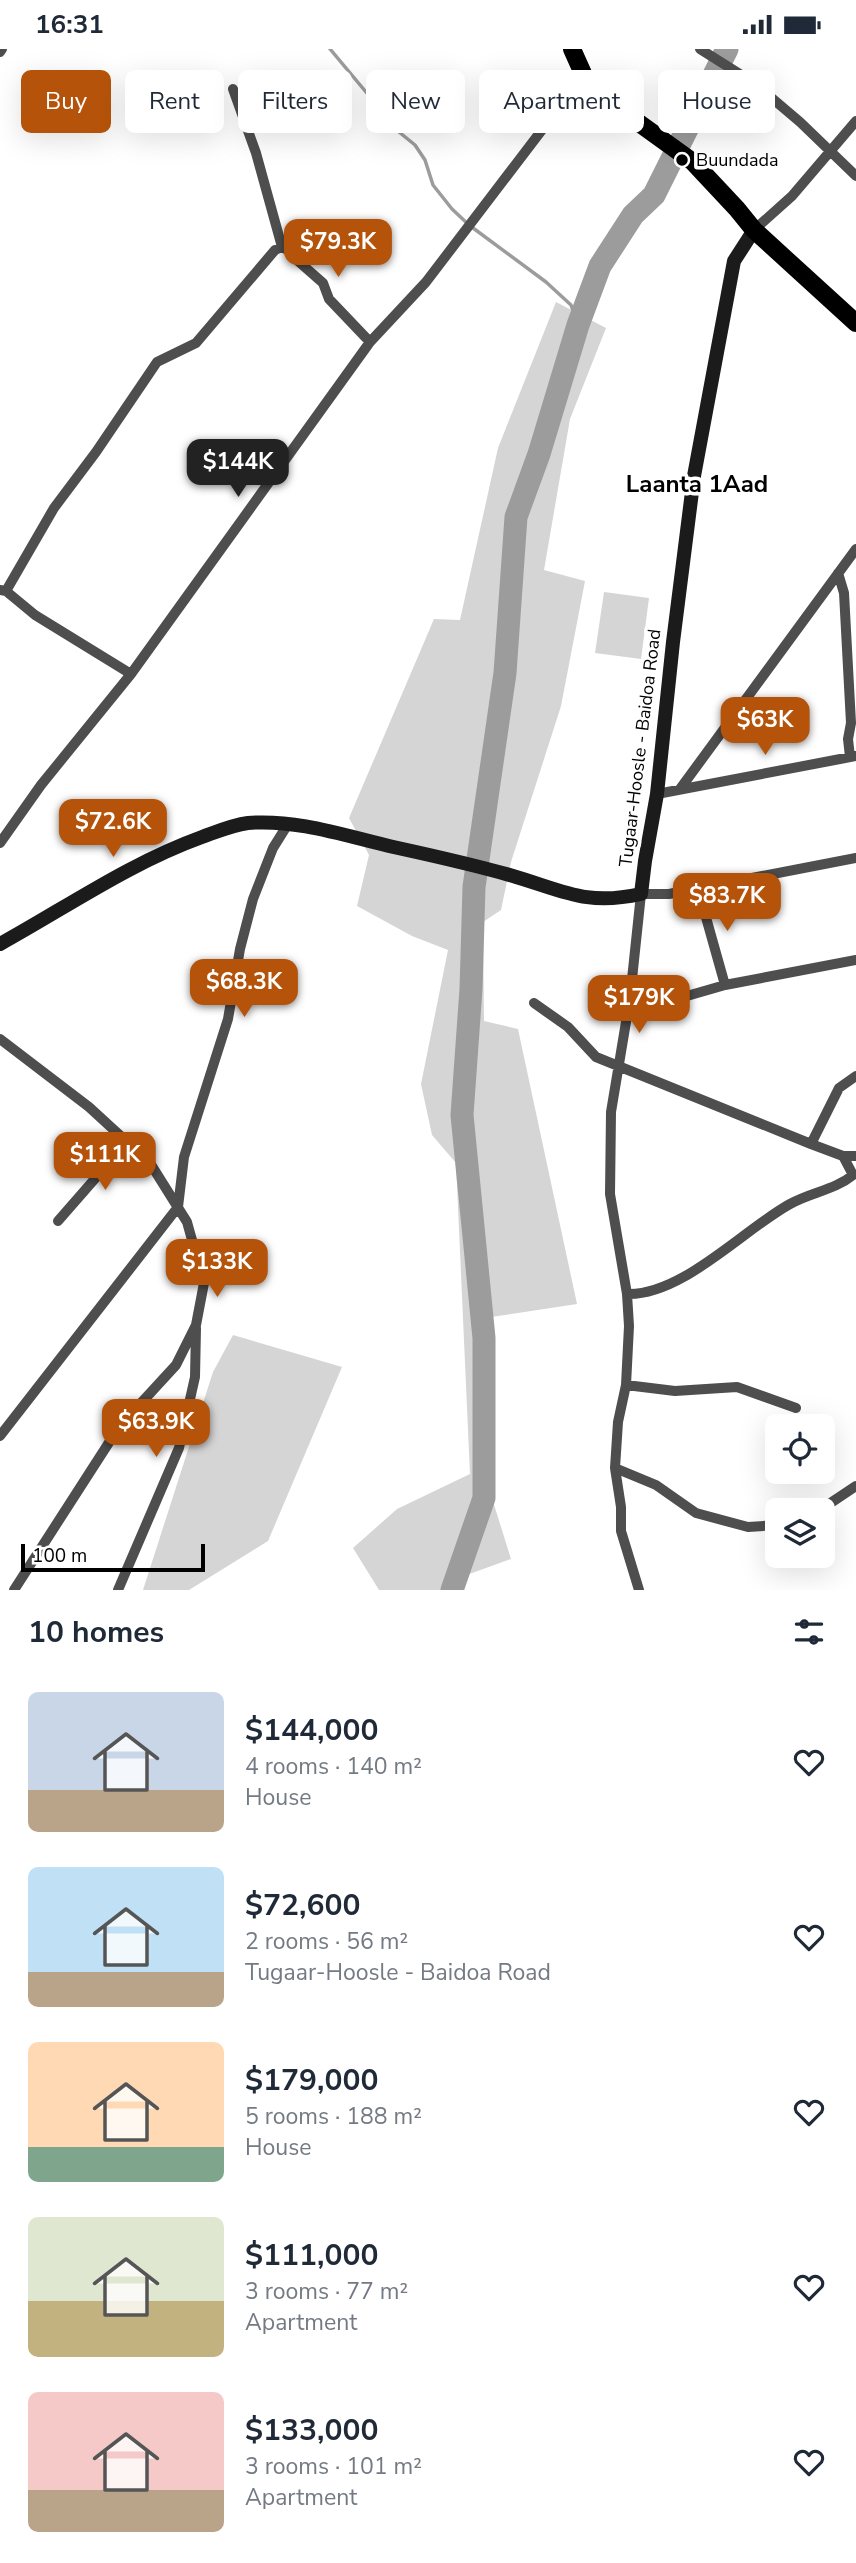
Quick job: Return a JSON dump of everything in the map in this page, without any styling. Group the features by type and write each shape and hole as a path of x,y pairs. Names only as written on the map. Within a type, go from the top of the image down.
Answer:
{"main road":[{"path":"572,49 581,70"},
{"path":"644,126 693,162 754,230 856,323"},
{"name":"Tugaar-Hoosle - Baidoa Road","path":"642,894 657,794 694,476 734,261 754,230"},
{"path":"0,944 176,846 220,830 247,824 311,827 511,876 573,896 597,900 622,899 642,894"}],"street":[{"path":"700,49 754,83 856,176"},
{"path":"233,89 256,153 282,247 291,252 323,283 329,299 370,342"},
{"path":"754,230 792,196 856,121"},
{"path":"0,843 41,785 131,674 370,342 426,282 540,133"},
{"path":"131,674 36,615 3,590 54,508 157,362 196,343 275,250 282,247"},
{"path":"680,789 856,549"},
{"path":"657,794 853,756 848,739 851,723 844,593 838,573"},
{"path":"0,1436 178,1207 184,1157 228,1019 240,949 253,899 273,848 288,824"},
{"path":"639,1590 621,1531 621,1507 615,1468 618,1422 626,1385 629,1325 627,1294 610,1193 611,1112 630,998 642,894 669,894 856,858"},
{"path":"698,889 725,985"},
{"path":"630,998 680,997 725,985 856,960"},
{"path":"534,1003 568,1027 596,1057 811,1144 843,1156 856,1156"},
{"path":"0,1039 89,1107 150,1163 187,1221 204,1283 196,1325 195,1377 179,1448 121,1577 118,1590"},
{"path":"811,1144 839,1088 856,1076"},
{"path":"58,1221 127,1142"},
{"path":"627,1294 661,1288 718,1254 790,1203 841,1185 853,1175 843,1156"},
{"path":"14,1590 119,1427 176,1365 196,1325"},
{"path":"626,1385 675,1391 737,1387 796,1408"},
{"path":"615,1468 656,1485 696,1513 748,1527 765,1526"},
{"path":"835,1500 856,1486"}],"shaded area":[{"path":"556,302 606,328 570,419 544,570 585,581 561,706 511,862 501,910 483,922 484,1021 518,1029 577,1304 491,1317 487,1482 511,1559 453,1580 455,1590 379,1590 353,1548 397,1509 470,1474 456,1163 432,1135 421,1084 448,950 412,936 357,906 369,855 349,818 434,619 460,620 498,448"},
{"path":"604,592 649,598 641,659 595,653"},
{"path":"233,1335 342,1367 268,1541 189,1590 143,1590 213,1372"}],"waterway":[{"path":"330,49 376,104 388,123 415,145 425,160 433,185 452,209 469,225 546,282 571,305 578,325"},
{"path":"452,1590 484,1498 484,1338 462,1115 471,989 474,887 505,673 516,517 539,454 578,325 600,266 633,215 654,195 727,49"}],"place":[{"name":"Buundada","path":"682,160"}],"district":[{"name":"Laanta 1Aad","path":"697,484"}]}
